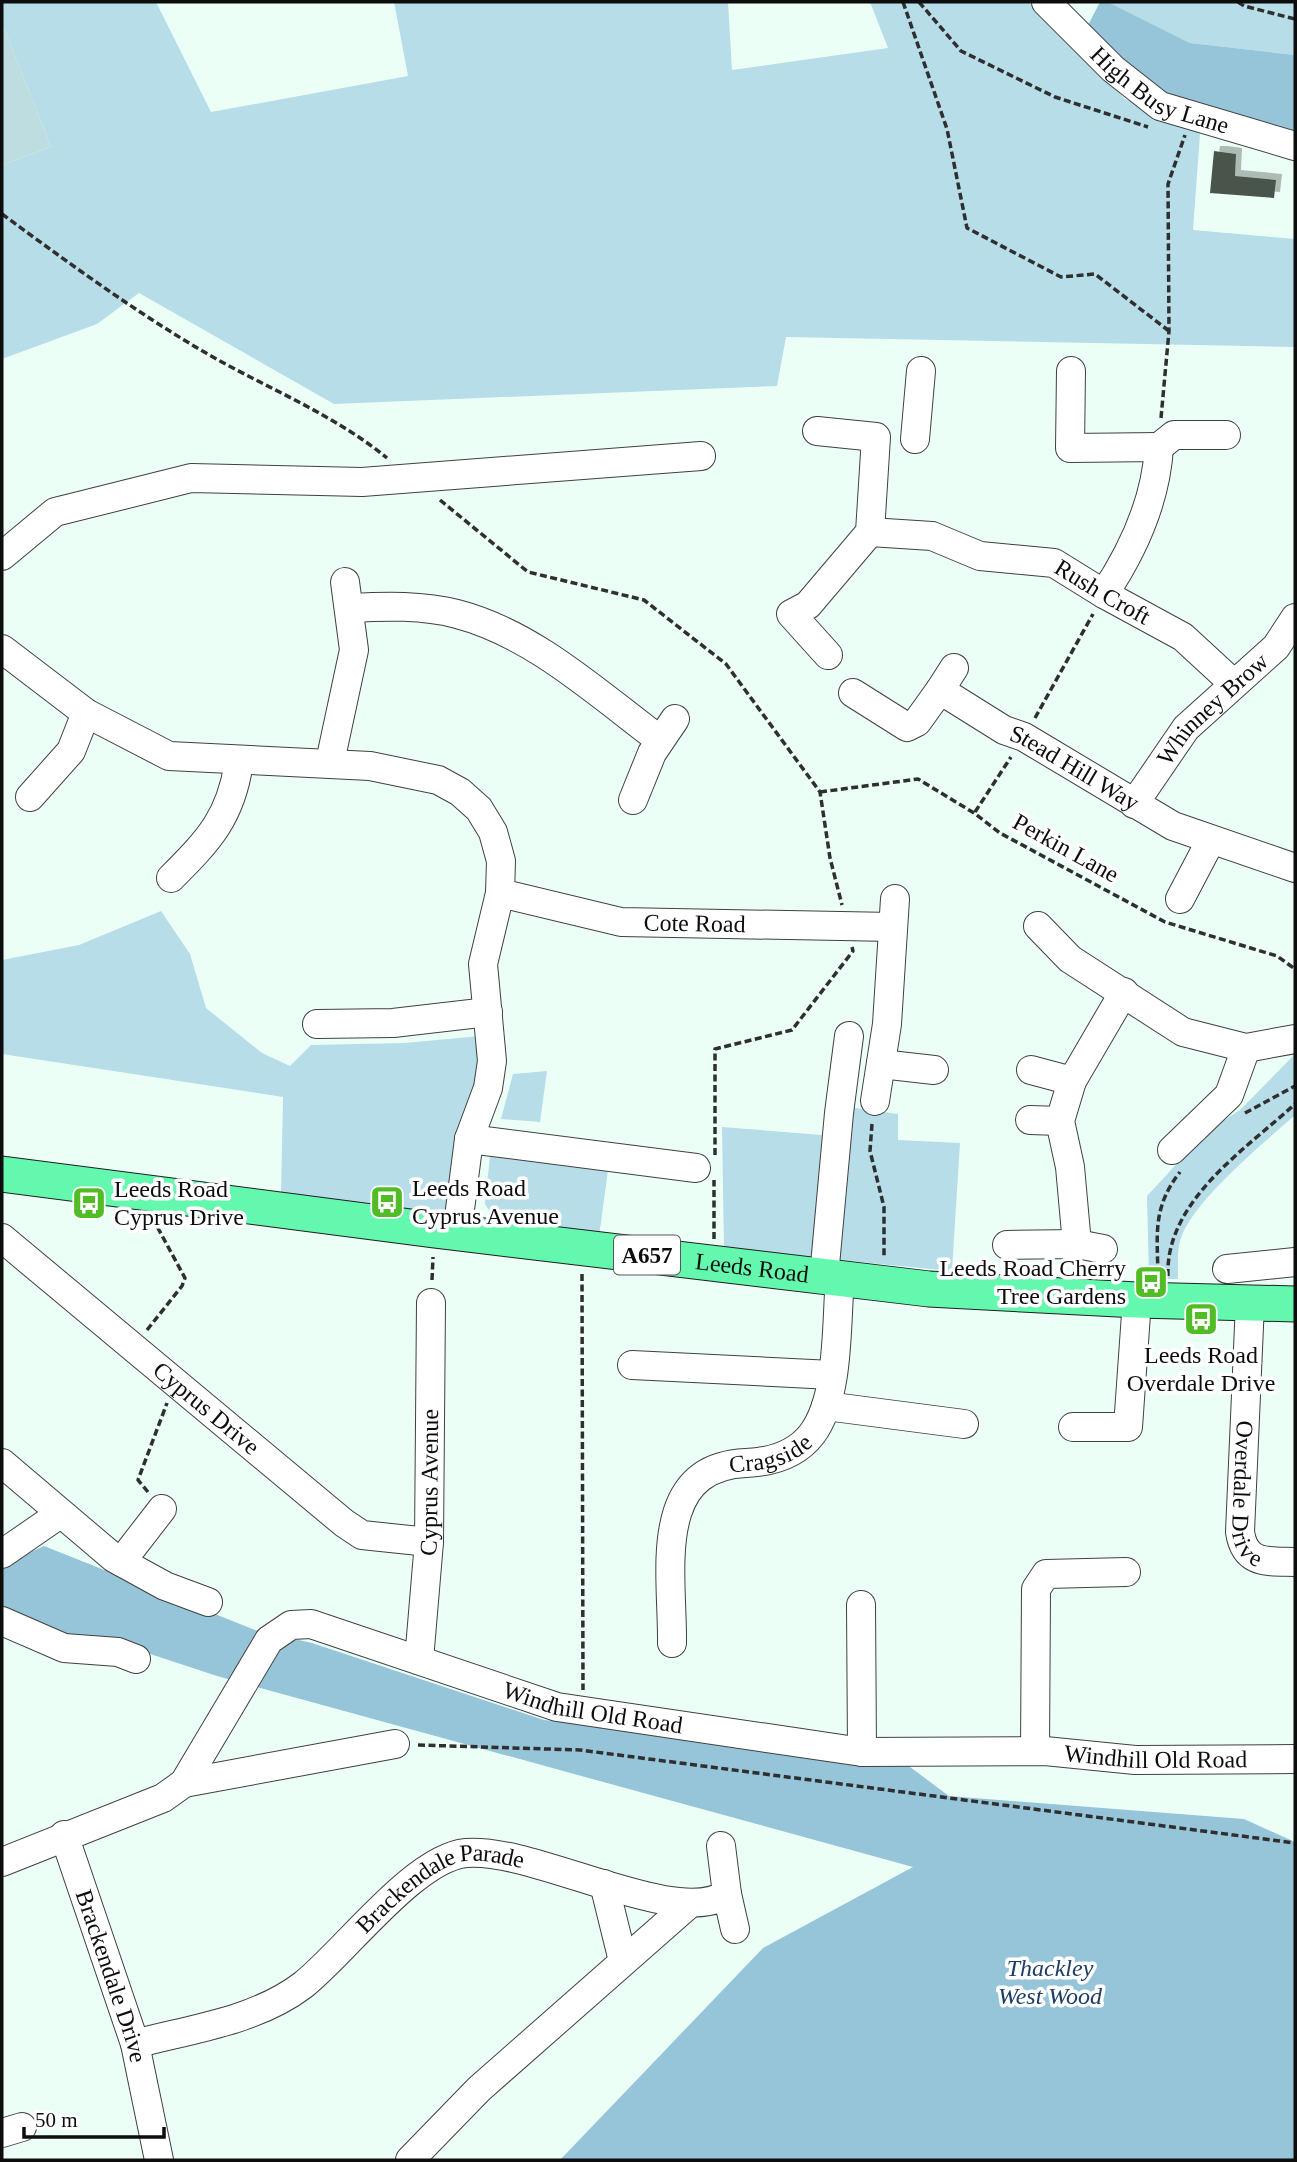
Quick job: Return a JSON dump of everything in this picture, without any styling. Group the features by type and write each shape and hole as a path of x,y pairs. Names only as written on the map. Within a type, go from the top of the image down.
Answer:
{"main road":[{"name":"Leeds Road","path":"2,1174 446,1232 884,1283 1155,1301 1295,1304"}],"street":[{"name":"High Busy Lane","path":"1046,2 1112,69 1160,106 1295,146"},
{"path":"817,431 876,438 922,439 921,371"},
{"path":"1071,371 1070,448 1159,447 1174,435 1226,435"},
{"path":"828,655 791,614 808,605 870,532 876,438"},
{"path":"1104,594 1130,555 1157,479 1159,447"},
{"path":"2,556 55,512 191,478 362,482 701,456"},
{"name":"Rush Croft","path":"870,532 932,536 980,556 1054,563 1104,594 1184,636 1234,684"},
{"path":"330,762 352,663 354,638 348,595 454,613 501,629 579,680 668,730 642,772 633,800"},
{"name":"Whinney Brow","path":"1134,804 1186,728 1276,648 1295,618"},
{"path":"2,649 86,713 169,756 239,762 330,762 425,776 449,785 470,800 494,832 501,861 500,894 483,964 492,1037 488,1088 469,1139 446,1232"},
{"name":"Stead Hill Way","path":"853,693 907,727 917,722 947,679 1004,730 1024,737 1173,826 1295,868"},
{"path":"30,797 71,751 86,713"},
{"path":"171,878 220,824 232,797 239,762"},
{"path":"1180,899 1211,840"},
{"name":"Cote Road","path":"500,894 621,922 893,927"},
{"path":"875,1101 887,1024 895,899"},
{"path":"1038,926 1070,959 1183,1031 1246,1048 1295,1039"},
{"path":"1007,1245 1090,1246 1060,1122 1072,1081 1124,992"},
{"path":"317,1024 393,1023 488,1012"},
{"name":"Cragside","path":"672,1643 673,1527 677,1506 683,1496 705,1472 724,1464 774,1460 796,1450 812,1434 826,1406 832,1375 832,1277 839,1113 849,1036"},
{"path":"1181,1157 1228,1096 1246,1048"},
{"path":"881,1064 934,1070"},
{"path":"1031,1070 1072,1081"},
{"path":"1030,1120 1060,1122"},
{"path":"469,1139 696,1168"},
{"name":"Cyprus Drive","path":"2,1238 132,1349 362,1535 429,1542"},
{"path":"1227,1269 1295,1262"},
{"path":"1073,1427 1128,1427 1155,1301"},
{"name":"Cyprus Avenue","path":"419,1660 429,1542 431,1303"},
{"name":"Overdale Drive","path":"1250,1303 1240,1532 1242,1549 1252,1557 1295,1562"},
{"path":"632,1365 832,1375"},
{"path":"826,1406 964,1424"},
{"path":"2,1463 60,1514 121,1562 165,1587 208,1602"},
{"path":"121,1562 162,1510"},
{"path":"2,1553 60,1514"},
{"path":"1035,1751 1036,1589 1039,1581 1046,1574 1126,1572"},
{"path":"861,1605 862,1752"},
{"path":"2,1620 64,1648 118,1651 136,1660"},
{"name":"Windhill Old Road","path":"2,1863 64,1835 163,1798 184,1783 269,1640 291,1625 311,1624 557,1707 862,1752 1035,1751 1135,1760 1295,1759"},
{"path":"184,1783 394,1744"},
{"name":"Brackendale Drive","path":"64,1835 135,2044 159,2160"},
{"path":"721,1846 735,1929"},
{"name":"Brackendale Parade","path":"135,2044 262,2010 303,1985 419,1875 466,1853 522,1858 604,1884 688,1905 717,1900 727,1894"},
{"path":"604,1884 622,1961"},
{"path":"410,2160 479,2089 688,1905"}],"path":[{"path":"903,2 947,129 967,228 1061,277 1095,274 1169,331"},
{"path":"919,2 961,51 1055,97 1161,131"},
{"path":"1238,2 1244,6 1295,19"},
{"path":"1159,447 1169,331 1168,184 1186,132 1174,132"},
{"path":"974,813 1024,737 1104,594"},
{"name":"Perkin Lane","path":"820,792 918,779 974,813 1000,833 1166,922 1277,956 1295,969"},
{"path":"1237,1117 1295,1086"},
{"path":"875,1101 870,1151 884,1207 884,1283"},
{"path":"1155,1301 1174,1233 1196,1199 1233,1158 1295,1104"},
{"path":"1155,1301 1157,1220 1160,1204 1181,1157"},
{"path":"132,1349 182,1286 185,1278 138,1191"},
{"path":"431,1303 446,1232"},
{"path":"581,1247 583,1711"},
{"path":"162,1510 138,1480 175,1383"},
{"path":"394,1744 580,1750 1295,1843"}],"shaded area":[{"path":"2,2 156,2 211,112 408,76 394,2 728,2 732,70 888,48 870,2 1028,2 1048,17 1125,99 1200,134 1193,230 1295,239 1295,347 786,337 777,386 334,404 139,293 97,324 2,359 2,165 51,147 2,23"},
{"path":"1108,2 1295,4 1295,55 1190,43"},
{"path":"2,23 51,147 2,165"},
{"path":"161,911 190,954 206,1008 262,1053 290,1066 311,1045 405,1043 480,1036 486,1076 446,1216 281,1193 283,1097 2,1054 2,960 79,945"},
{"path":"1295,1054 1295,1115 1230,1174 1198,1209 1180,1241 1178,1279 1149,1279 1147,1196 1207,1131 1240,1110"},
{"path":"547,1071 540,1122 501,1119 513,1074"},
{"path":"849,1107 898,1114 898,1140 960,1143 952,1271 838,1260"},
{"path":"722,1127 822,1135 813,1257 724,1249"},
{"path":"490,1156 608,1170 599,1237 496,1222 485,1204"}],"green space":[{"path":"1100,2 1108,2 1190,43 1295,55 1295,154 1168,97 1085,31"},
{"name":"Thackley West Wood","path":"44,1546 255,1630 312,1643 544,1720 902,1761 949,1796 1244,1819 1295,1842 1295,2160 560,2160 763,1948 913,1867 217,1676 135,1649 59,1638 2,1608 2,1565"}],"building":[{"path":"1214,151 1236,154 1235,176 1276,180 1274,198 1210,193"}],"place":[{"name":"Leeds Road Cyprus Avenue","path":"387,1202"},
{"name":"Leeds Road Cyprus Drive","path":"89,1203"},
{"name":"Leeds Road Cherry Tree Gardens","path":"1151,1282"},
{"name":"Leeds Road Overdale Drive","path":"1201,1319"}]}
